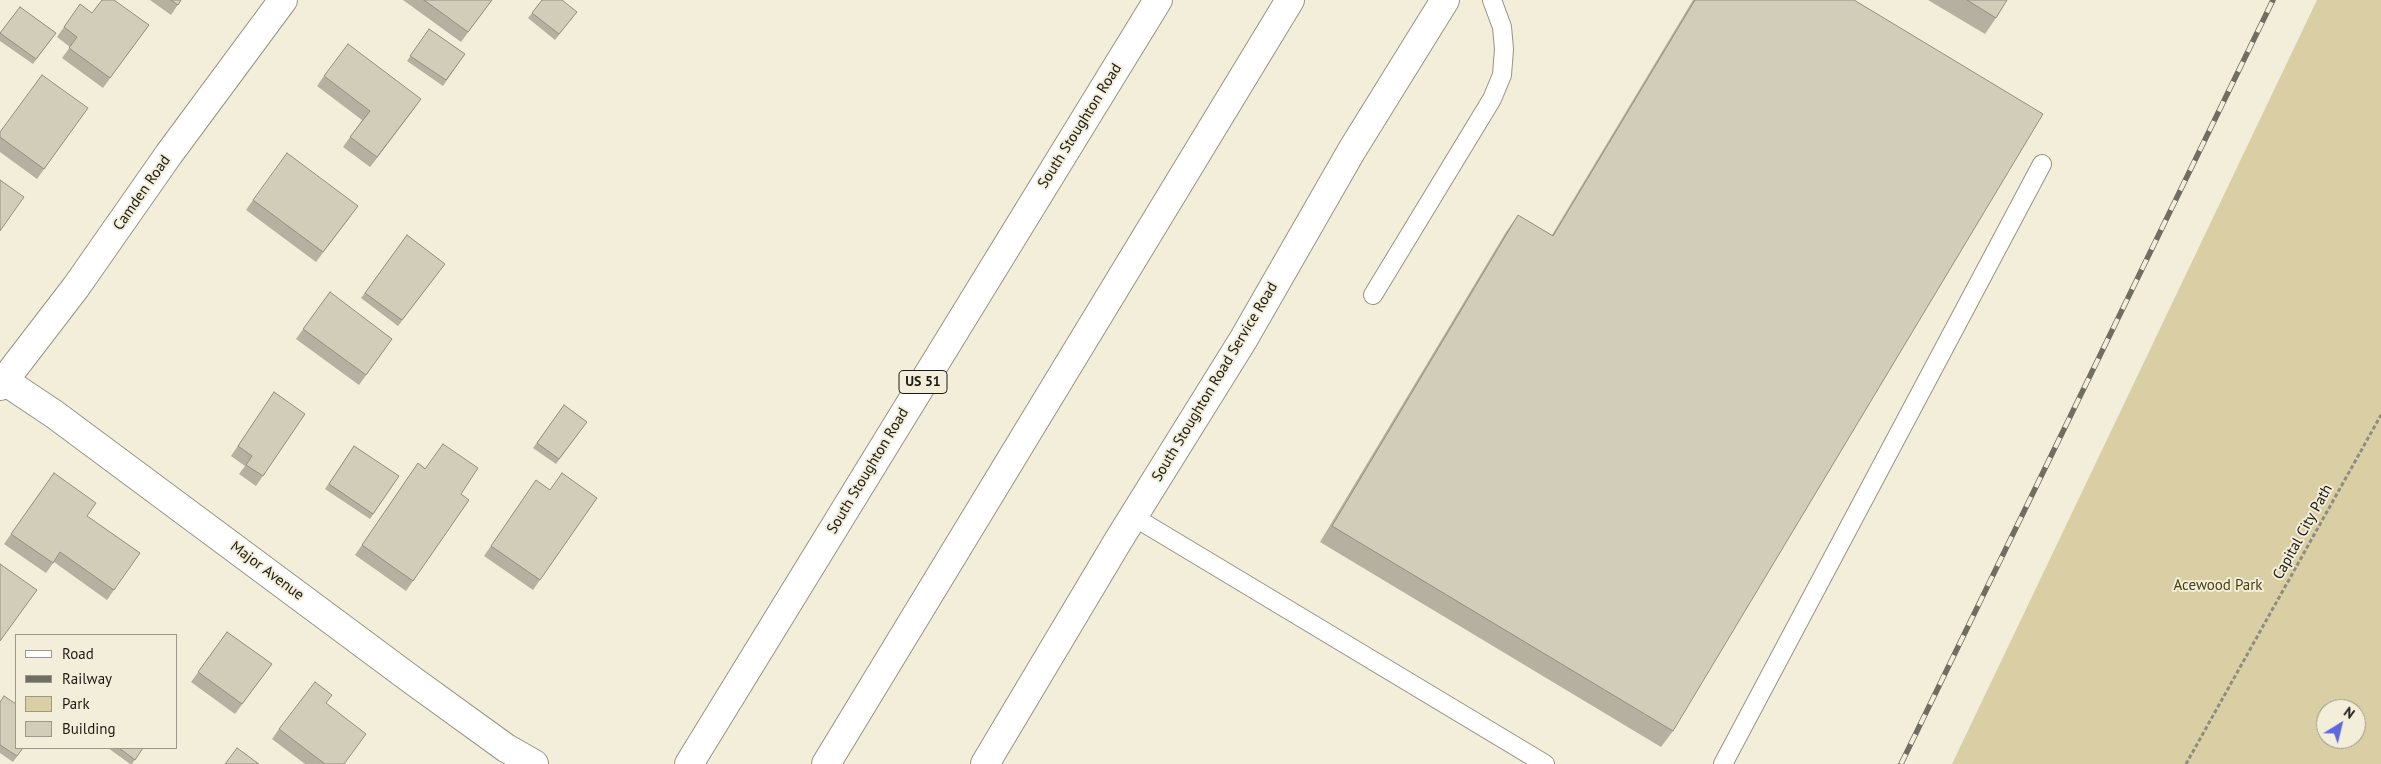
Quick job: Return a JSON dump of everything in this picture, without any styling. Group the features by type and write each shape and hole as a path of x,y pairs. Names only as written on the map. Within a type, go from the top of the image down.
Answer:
{"street":[{"name":"Camden Road","path":"1,382 76,288 169,154 283,0"},
{"name":"South Stoughton Road","path":"689,764 1158,0"},
{"path":"826,764 1290,0"},
{"name":"South Stoughton Road Service Road","path":"985,764 1134,516 1243,340 1352,150 1445,0"},
{"name":"Major Avenue","path":"1,382 30,396 412,680 506,748 534,764"}],"lane":[{"path":"1373,295 1492,99 1502,75 1504,49 1502,27 1492,0"},
{"path":"1723,764 2042,164"},
{"path":"1134,516 1545,764"}],"path":[{"name":"Capital City Path","path":"2186,764 2381,415"}],"green space":[{"name":"Acewood Park","path":"2317,0 2381,0 2381,764 1952,764"}],"building":[{"path":"102,0 114,0 149,25 110,78 69,48 77,37 64,27 80,4 92,13"},
{"path":"171,0 181,0 178,5"},
{"path":"424,0 492,0 468,32"},
{"path":"542,0 562,0 577,12 559,34 532,13"},
{"path":"1695,0 1854,0 2043,114 1673,731 1332,526 1518,215 1553,236"},
{"path":"1967,0 2007,0 1996,18"},
{"path":"20,7 56,33 36,59 0,33"},
{"path":"429,29 465,54 446,80 410,56"},
{"path":"348,44 421,99 377,157 350,137 370,111 324,76"},
{"path":"42,75 88,108 44,169 0,137 0,132"},
{"path":"287,153 358,206 323,252 253,200"},
{"path":"0,180 24,197 0,231"},
{"path":"407,235 445,264 402,320 365,293"},
{"path":"330,292 392,339 366,375 303,329"},
{"path":"274,392 305,414 263,476 246,465 252,456 238,446"},
{"path":"564,405 587,422 559,459 537,443"},
{"path":"443,444 478,468 461,494 469,500 413,581 362,545 418,463 425,469"},
{"path":"354,446 399,476 373,514 329,484"},
{"path":"54,473 96,503 87,516 140,553 114,590 60,552 53,563 11,534"},
{"path":"562,473 597,498 540,580 491,546 536,480 550,490"},
{"path":"0,564 37,590 0,641"},
{"path":"227,632 272,664 242,704 198,672"},
{"path":"315,682 332,695 326,703 366,734 344,764 325,764 279,729"},
{"path":"4,696 15,703 15,749 22,749 17,756 0,745 0,702"},
{"path":"237,748 259,764 225,764"},
{"path":"120,749 142,749 135,760"}],"railway":[{"path":"1901,764 2273,0"}]}
